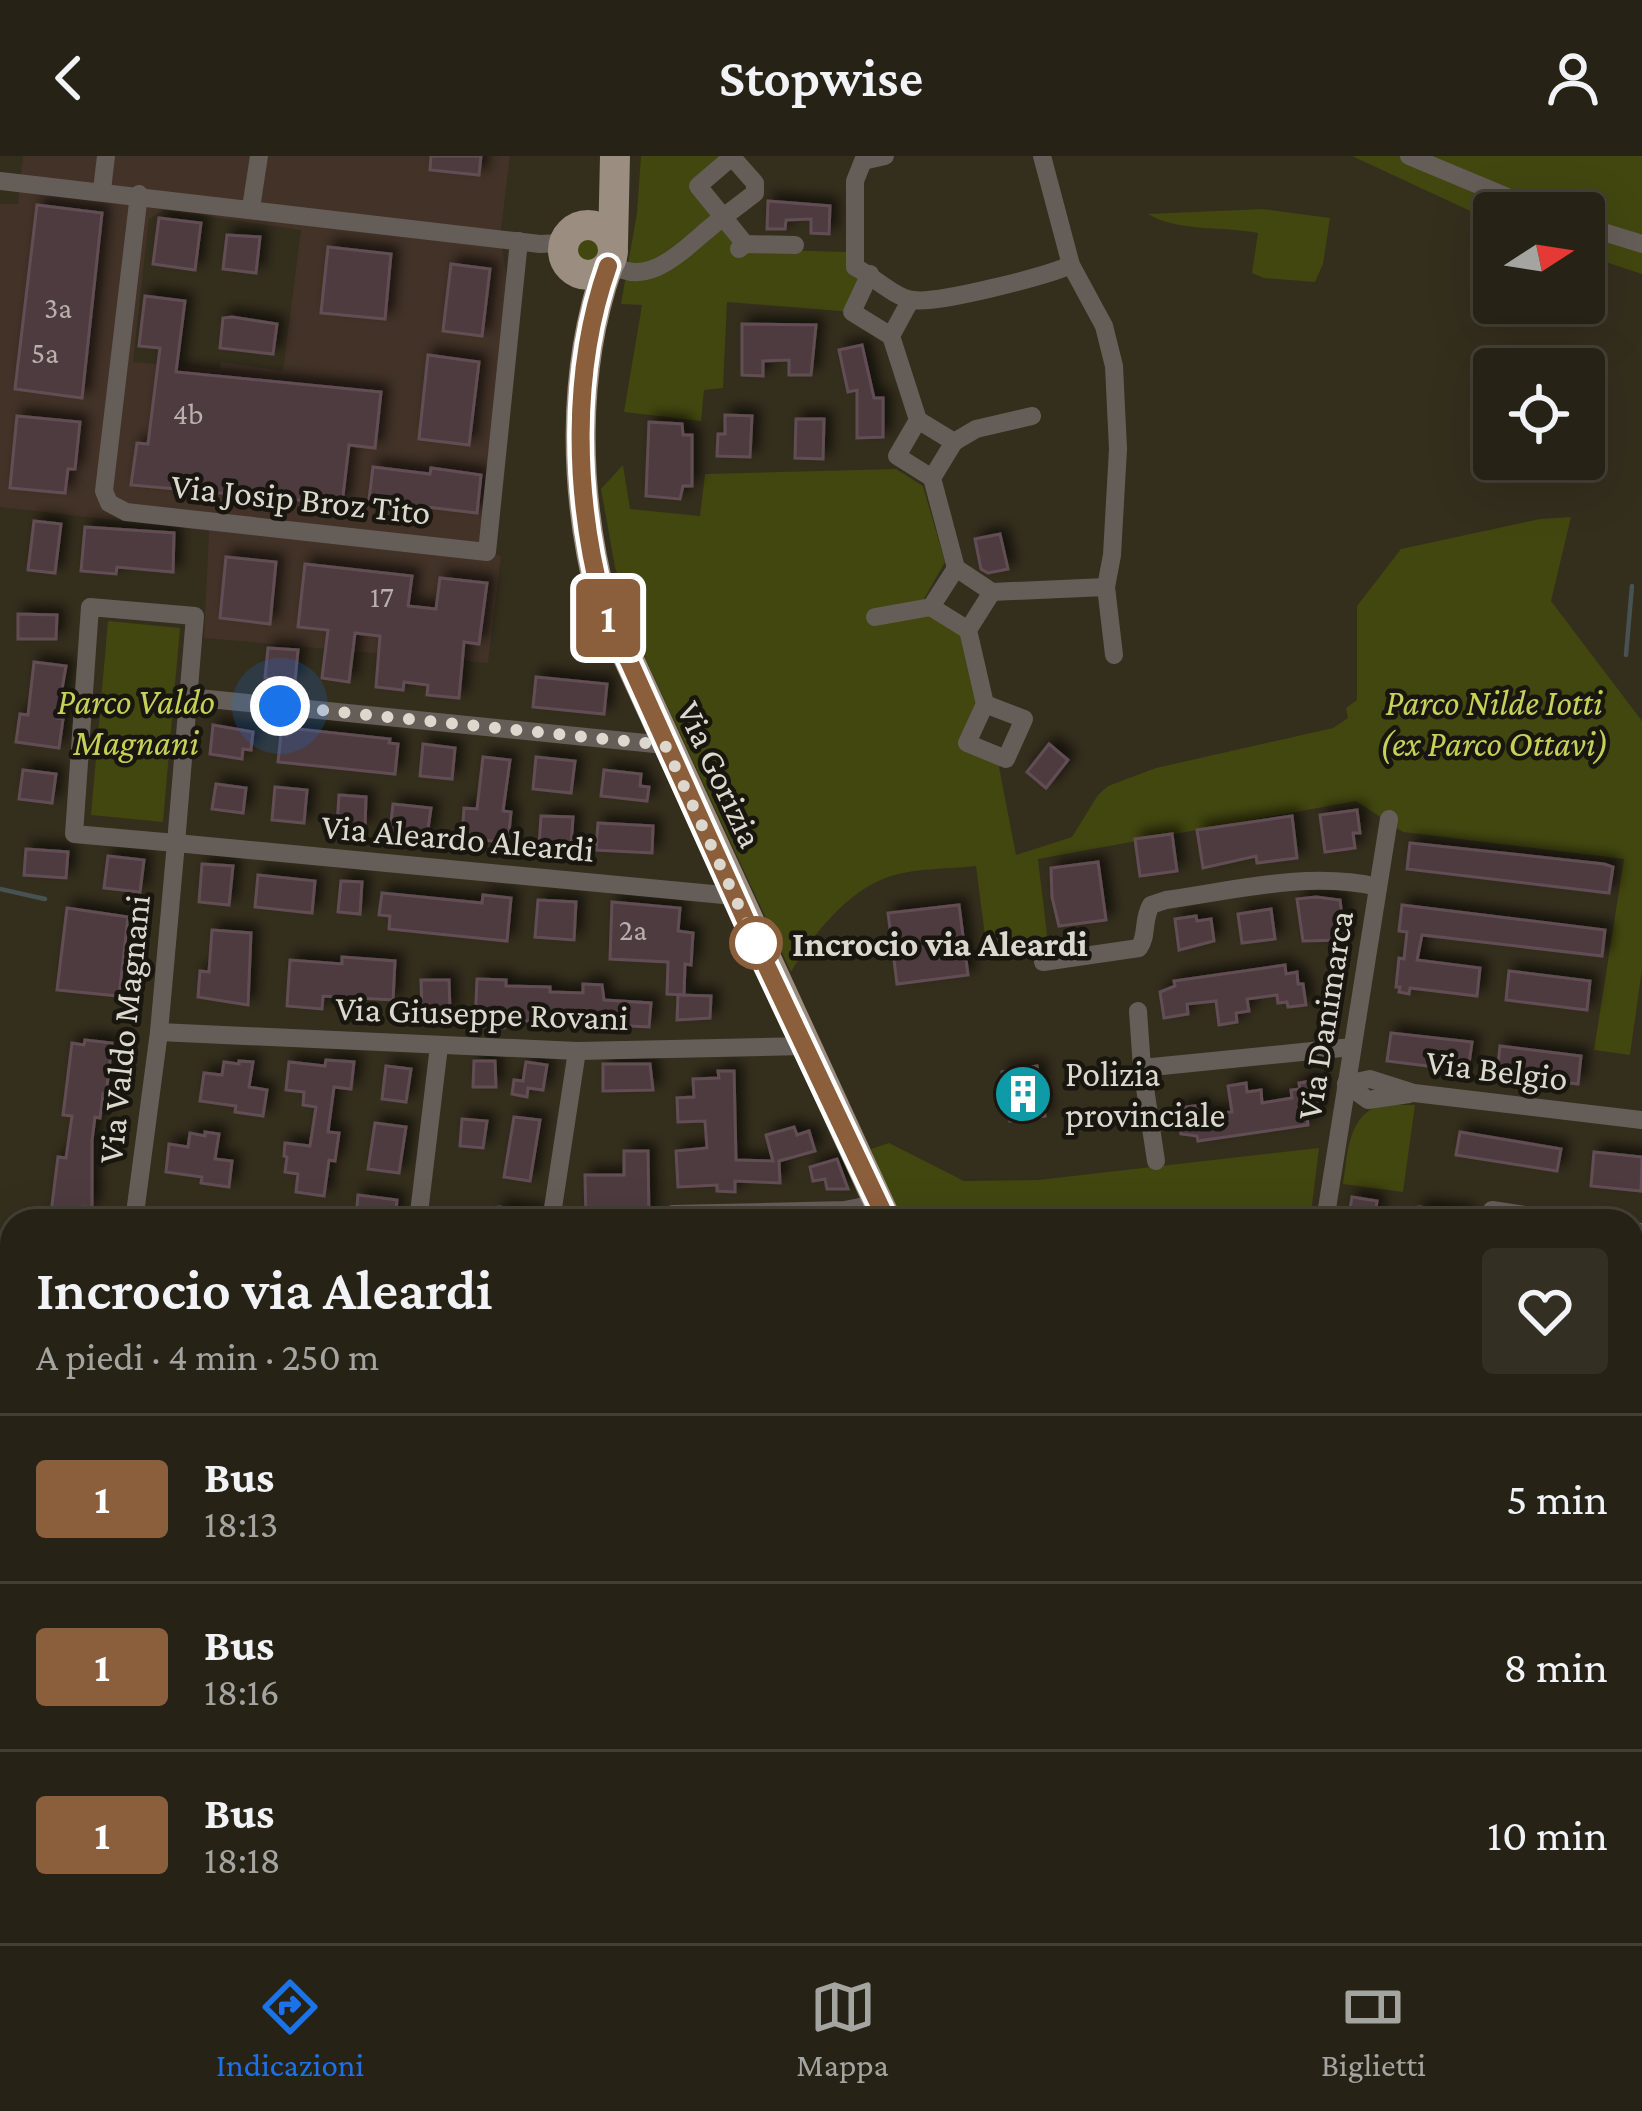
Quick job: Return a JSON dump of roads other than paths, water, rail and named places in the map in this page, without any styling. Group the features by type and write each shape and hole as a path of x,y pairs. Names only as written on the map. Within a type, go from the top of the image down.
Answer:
{"main road":[{"name":"Via Gorizia","path":"590,334 569,245 603,204 615,162"},
{"name":"Via Gorizia","path":"615,162 610,258 590,334 581,433 588,549 602,601 665,745 882,1209"},
{"path":"599,227 610,258 588,275 569,245 599,227"}],"street":[{"path":"102,190 106,156"},
{"path":"251,208 259,156"},
{"path":"610,258 632,272 657,269 723,217 755,193 755,183 732,156 698,186 723,217 742,247 795,245"},
{"path":"885,156 863,161 855,181 856,267 910,301 1037,278 1071,265"},
{"path":"1042,156 1071,265 1104,326 1114,366 1118,449 1106,587 1114,655"},
{"path":"1409,156 1496,192"},
{"path":"0,181 569,245"},
{"name":"Via Josip Broz Tito","path":"140,194 104,491 109,502 126,512 487,551 519,241"},
{"path":"1605,233 1642,244"},
{"path":"870,274 852,311 891,336 918,420 954,442"},
{"path":"891,336 910,301"},
{"path":"932,478 954,442 976,429 1032,416"},
{"path":"918,420 897,456 932,478 956,568 992,592 1106,587"},
{"path":"932,607 956,568"},
{"path":"968,630 992,592"},
{"name":"Via Aleardo Aleardi","path":"176,843 195,616 90,607 74,834 734,896"},
{"path":"875,617 932,607 968,630 985,704"},
{"path":"188,697 665,745"},
{"name":"Via Danimarca","path":"1327,1209 1389,819"},
{"name":"Via Valdo Magnani","path":"136,1209 176,843"},
{"path":"1043,962 1139,949 1144,940 1143,920 1151,905 1166,900 1316,879 1378,887"},
{"path":"1138,1011 1156,1161"},
{"name":"Via Giuseppe Rovani","path":"158,1032 578,1051 804,1046"},
{"path":"1142,1068 1354,1038 1361,1058 1379,1081"},
{"path":"419,1209 439,1046"},
{"path":"553,1209 578,1051"},
{"name":"Via Belgio","path":"1346,1084 1379,1081 1414,1094 1642,1120"},
{"path":"1346,1084 1368,1100"},
{"path":"1337,1139 1348,1114 1368,1100 1414,1094"}],"waterway":[{"path":"1626,655 1632,586"},
{"path":"0,889 45,899"}],"place":[{"name":"Incrocio via Aleardi","path":"756,943"},
{"name":"Polizia provinciale","path":"1023,1094"}],"park label":[{"name":"Parco Valdo Magnani","path":"136,722"},
{"name":"Parco Nilde Iotti (ex Parco Ottavi)","path":"1494,722"}]}
